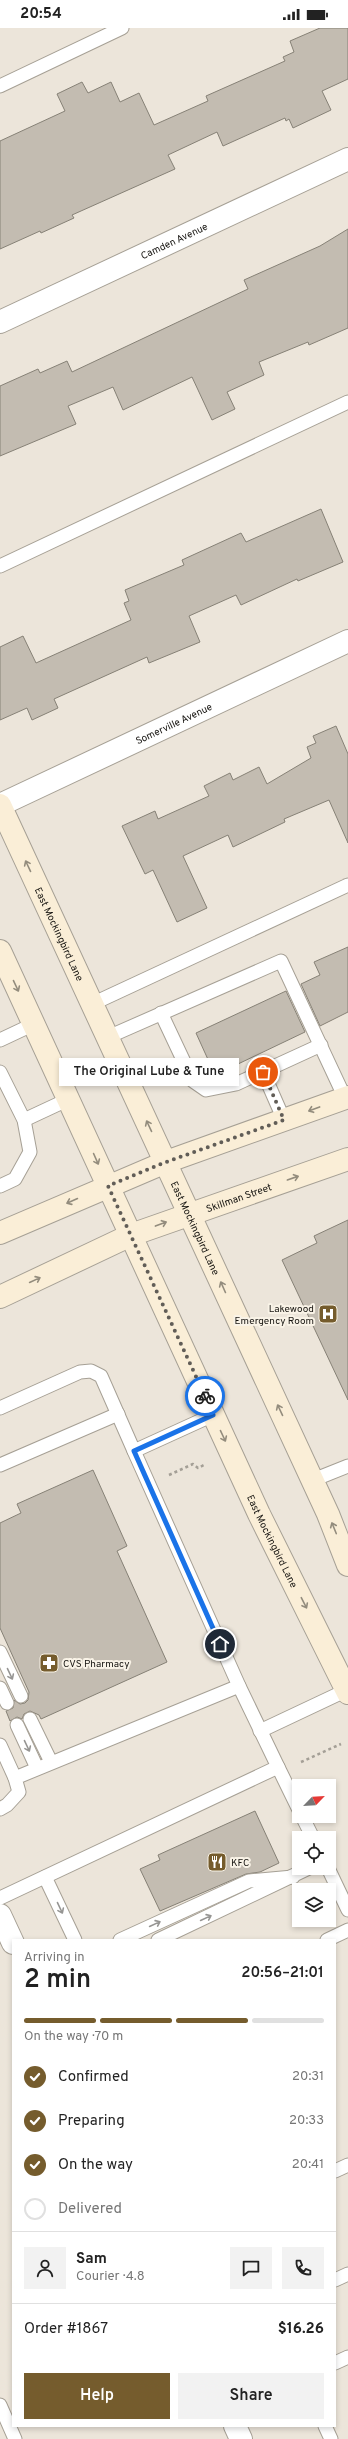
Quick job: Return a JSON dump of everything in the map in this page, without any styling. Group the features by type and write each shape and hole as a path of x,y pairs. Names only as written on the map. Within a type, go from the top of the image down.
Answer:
{"main road":[{"name":"East Mockingbird Lane","path":"0,805 313,1480 348,1565"},
{"name":"East Mockingbird Lane","path":"0,951 259,1514 348,1691"},
{"path":"0,1233 166,1162 346,1097"},
{"name":"Skillman Street","path":"0,1297 131,1235 190,1213 348,1159"}],"street":[{"name":"Camden Avenue","path":"0,322 348,159"},
{"name":"Somerville Avenue","path":"0,805 348,642"},
{"path":"0,1915 12,1941"},
{"path":"235,2427 240,2439"}],"lane":[{"path":"0,86 122,28"},
{"path":"0,566 348,402"},
{"path":"92,1004 348,885"},
{"path":"108,1037 281,961 346,1097"},
{"path":"161,1013 193,1081 206,1090 236,1084 321,1045"},
{"path":"0,1040 34,1024"},
{"path":"263,1072 284,1120"},
{"path":"0,1186 15,1179 30,1152 24,1120 1,1075"},
{"path":"24,1120 69,1099"},
{"path":"0,1408 80,1372 91,1371 101,1376 239,1686 292,1796"},
{"path":"0,1465 118,1414"},
{"path":"134,1451 213,1415"},
{"path":"313,1480 348,1466"},
{"path":"0,1652 21,1696"},
{"path":"15,1778 239,1686"},
{"path":"0,1688 7,1702"},
{"path":"260,1731 348,1691"},
{"path":"30,1719 51,1762"},
{"path":"17,1725 37,1768"},
{"path":"0,1744 15,1778 19,1792 7,1805 0,1809"},
{"path":"0,1898 278,1767"},
{"path":"160,1939 297,1875"},
{"path":"331,1875 348,1910"},
{"path":"45,1877 75,1939"},
{"path":"122,1939 249,1880 294,1877"},
{"path":"329,1939 348,1930"},
{"path":"336,2171 348,2165"},
{"path":"336,2280 348,2274"},
{"path":"336,2363 348,2357"},
{"path":"0,2405 15,2439"},
{"path":"325,2427 331,2439"}],"path":[{"path":"164,1477 194,1464 198,1468 206,1464"},
{"path":"301,1762 341,1744"}],"building":[{"path":"320,28 348,28 348,79 322,91 331,110 293,128 289,119 286,121 285,118 223,146 217,132 168,155 175,169 72,215 74,218 0,249 0,141 65,111 57,94 82,82 88,93 111,82 120,102 139,93 154,125 208,101 206,96 285,61 283,57 294,52 290,41"},
{"path":"348,229 348,328 309,345 308,342 259,362 264,375 227,392 235,409 212,420 192,377 123,410 113,387 68,406 76,424 0,456 0,386 38,369 40,373 67,361 72,372 248,289 244,280 320,246"},
{"path":"321,509 343,562 298,581 297,579 241,605 236,595 189,616 200,642 149,663 147,657 54,699 58,708 32,720 27,708 0,720 0,647 23,636 36,663 131,620 124,603 129,601 125,590 184,565 182,560 241,533 246,542"},
{"path":"336,726 348,754 348,843 329,800 284,819 285,822 233,847 228,835 183,856 207,908 177,922 153,870 145,874 122,826 155,811 158,819 209,796 204,786 230,773 233,780 259,767 267,784 311,758 307,747 316,743 313,736"},
{"path":"348,947 348,1012 320,1026 301,984 320,975 314,962"},
{"path":"286,991 305,1032 215,1075 196,1033"},
{"name":"Lakewood Emergency Room","path":"348,1220 348,1400 282,1260 317,1243 314,1236"},
{"name":"CVS Pharmacy","path":"93,1470 127,1546 117,1551 167,1662 41,1719 39,1715 30,1711 24,1714 22,1719 17,1717 10,1721 6,1711 13,1708 14,1700 20,1704 25,1703 28,1700 29,1692 0,1628 0,1523 21,1513 17,1504"},
{"name":"KFC","path":"255,1811 279,1863 260,1872 246,1874 160,1911 140,1869 160,1860 158,1855"}],"way so far":[{"path":"205,1396 108,1186 166,1162 284,1120 263,1072"}],"place":[{"name":"The Original Lube & Tune","path":"263,1072"},
{"name":"Lakewood Emergency Room","path":"328,1314"},
{"name":"CVS Pharmacy","path":"49,1663"},
{"name":"KFC","path":"217,1862"}],"route":[{"path":"205,1396 213,1415 134,1451 220,1644"}]}
